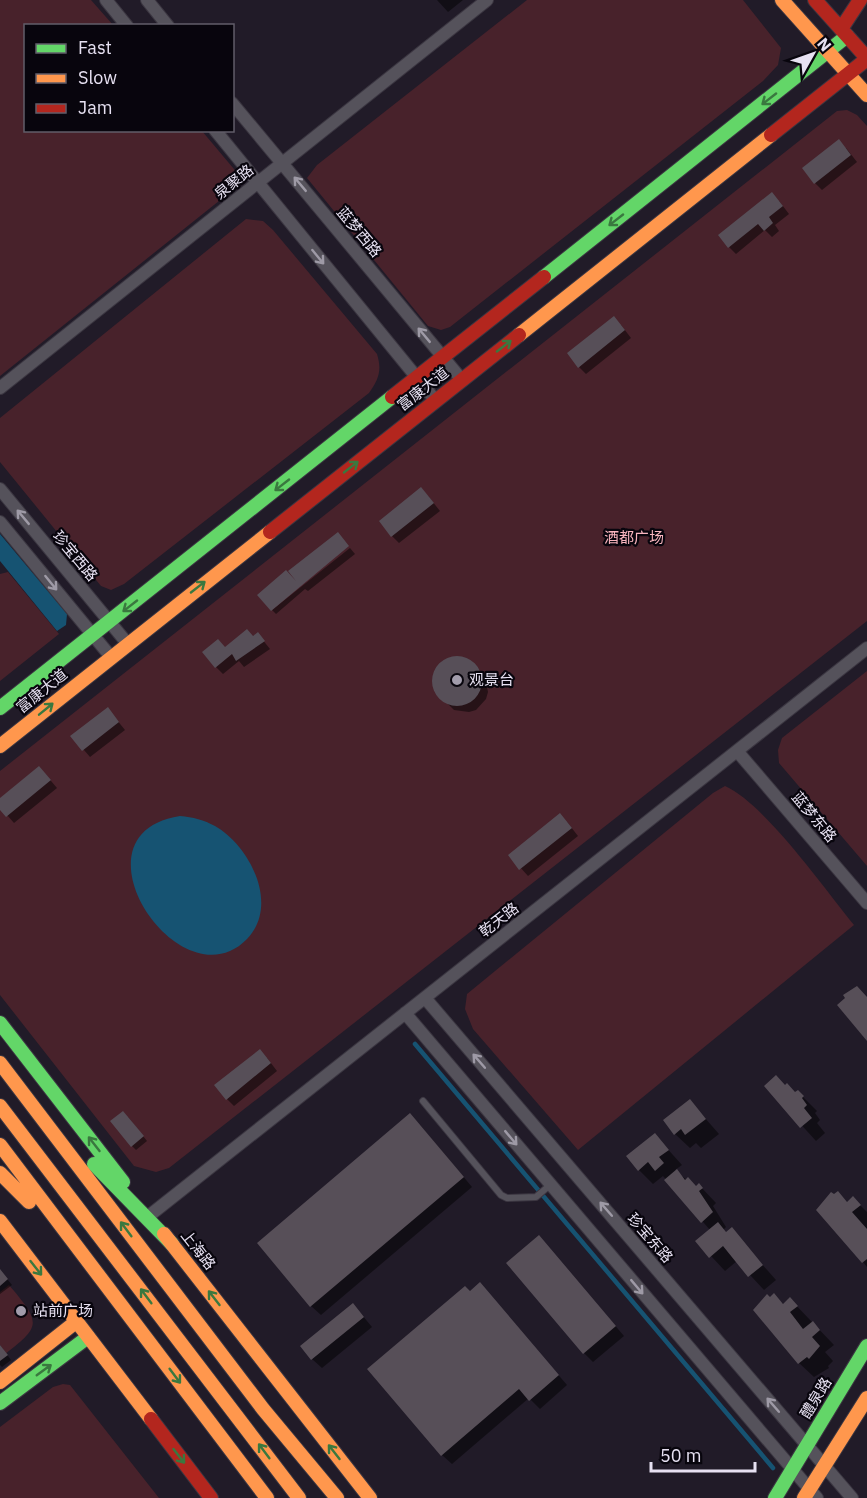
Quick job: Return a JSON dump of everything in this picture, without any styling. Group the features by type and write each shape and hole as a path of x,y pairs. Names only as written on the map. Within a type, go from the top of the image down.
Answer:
{"main road":[{"path":"782,0 867,95"},
{"path":"815,0 867,58"},
{"name":"富康大道","path":"0,708 828,52 844,33 860,0"},
{"name":"富康大道","path":"0,746 867,58"},
{"name":"上海路","path":"0,1023 370,1498"},
{"path":"0,1057 35,1090 101,1174 172,1244"},
{"path":"0,1063 263,1409 337,1498"},
{"path":"0,1106 299,1498"},
{"path":"0,1145 267,1498"},
{"path":"0,1173 90,1262"},
{"path":"0,1221 212,1498"},
{"path":"0,1382 77,1321"},
{"path":"0,1403 88,1337"},
{"name":"醴泉路","path":"775,1498 867,1346"},
{"path":"810,1495 867,1398"}],"street":[{"path":"106,0 125,24"},
{"path":"147,0 166,24"},
{"name":"泉聚路","path":"0,388 487,0"},
{"name":"蓝梦西路","path":"234,105 462,380"},
{"path":"217,132 436,400"},
{"name":"珍宝西路","path":"0,489 127,643"},
{"path":"0,522 111,657"},
{"name":"乾天路","path":"150,1215 867,648"},
{"name":"蓝梦东路","path":"737,751 867,903"},
{"name":"珍宝东路","path":"425,998 852,1498"},
{"path":"405,1013 793,1470 810,1495"}],"lane":[{"path":"423,1101 501,1195 507,1198 536,1197 550,1185"}],"green space":[{"path":"0,0 91,0 112,24 24,24 24,132 203,132 244,181 0,376"},
{"path":"527,0 743,0 781,48 778,65 763,81 450,327 441,330 428,326 307,178 317,165"},
{"name":"酒都广场","path":"847,110 857,115 867,126 867,621 169,1168 156,1172 134,1166 0,995 0,771 837,111"},
{"path":"246,219 263,221 273,230 377,354 379,370 377,379 369,393 124,584 111,590 101,586 0,462 0,418"},
{"path":"8,572 59,634 0,681 0,574"},
{"path":"867,671 867,866 779,763 778,750 782,738"},
{"path":"725,786 758,810 775,828 854,925 578,1150 473,1029 465,1009 467,994 713,793"},
{"path":"9,1285 28,1309 33,1324 23,1339 0,1358 0,1292"},
{"path":"63,1384 70,1385 159,1498 0,1498 0,1427 53,1387"}],"water":[{"path":"0,534 67,614 66,625 57,631 0,561"},
{"path":"180,816 207,822 228,835 239,847 257,877 261,894 261,910 257,925 247,939 220,954 192,951 166,935 145,910 133,881 132,852 147,829"}],"building":[{"path":"839,139 851,155 814,184 802,168"},
{"path":"772,192 783,206 769,217 773,223 764,231 758,224 728,248 718,235"},
{"path":"614,316 625,330 578,368 567,353"},
{"path":"421,487 434,503 391,537 379,521"},
{"path":"338,532 349,546 271,611 257,595 286,570 296,581 288,571"},
{"path":"247,629 253,636 258,632 265,641 236,661 232,654 215,668 202,652 218,639 225,647"},
{"name":"观景台","path":"452,656 462,656 475,663 482,676 482,686 475,699 462,706 452,706 443,702 436,695 432,686 432,676 436,667 443,660"},
{"path":"108,707 119,722 82,751 70,736"},
{"path":"39,766 51,780 6,817 0,810 0,798"},
{"path":"560,813 572,828 519,870 508,855"},
{"path":"857,986 867,997 867,1041 837,1005 845,998 843,995"},
{"path":"260,1049 271,1063 226,1100 214,1085"},
{"path":"776,1075 785,1085 787,1083 795,1092 798,1090 804,1096 802,1098 807,1105 804,1108 812,1118 800,1128 764,1086"},
{"path":"690,1099 706,1119 685,1135 681,1129 674,1135 663,1120"},
{"path":"123,1111 144,1136 131,1147 110,1121"},
{"path":"410,1113 464,1177 310,1307 257,1243"},
{"path":"655,1133 669,1150 659,1157 664,1163 655,1171 648,1162 638,1171 626,1156"},
{"path":"677,1169 685,1180 688,1177 696,1186 699,1183 703,1188 699,1191 713,1212 701,1223 664,1180"},
{"path":"838,1191 847,1202 853,1196 861,1205 852,1212 867,1229 867,1259 862,1263 816,1210 831,1192 834,1194"},
{"path":"718,1222 726,1232 732,1227 763,1265 748,1277 723,1246 709,1258 695,1241"},
{"path":"539,1235 616,1326 583,1354 506,1263"},
{"path":"0,1269 8,1279 0,1286"},
{"path":"480,1282 559,1375 529,1401 519,1389 441,1456 367,1369 465,1286 470,1291"},
{"path":"774,1293 783,1304 790,1297 798,1306 790,1312 803,1329 813,1321 820,1330 812,1337 820,1346 809,1359 807,1357 798,1364 753,1310 767,1294 770,1297"},
{"path":"353,1303 364,1317 311,1360 300,1346"},
{"path":"0,1345 8,1355 0,1361"}],"waterway":[{"path":"415,1044 773,1468"}],"traffic: fast":[{"path":"544,277 847,36"},
{"path":"0,708 392,397"},
{"path":"0,1023 123,1182"},
{"path":"94,1164 172,1244"},
{"path":"0,1403 88,1337"},
{"path":"775,1498 867,1346"}],"traffic: slow":[{"path":"782,0 867,95"},
{"path":"519,335 771,135"},
{"path":"0,746 270,532"},
{"path":"0,1063 263,1409 337,1498"},
{"path":"0,1106 299,1498"},
{"path":"0,1145 267,1498"},
{"path":"0,1173 29,1202"},
{"path":"0,1221 151,1419"},
{"path":"164,1234 370,1498"},
{"path":"0,1382 77,1321"},
{"path":"804,1498 867,1398"}],"traffic: jam":[{"path":"815,0 867,58"},
{"path":"841,29 860,0"},
{"path":"771,135 867,59"},
{"path":"392,397 544,277"},
{"path":"270,532 519,335"},
{"path":"151,1419 211,1498"}],"place":[{"name":"观景台","path":"457,680"},
{"name":"站前广场","path":"21,1311"}]}
